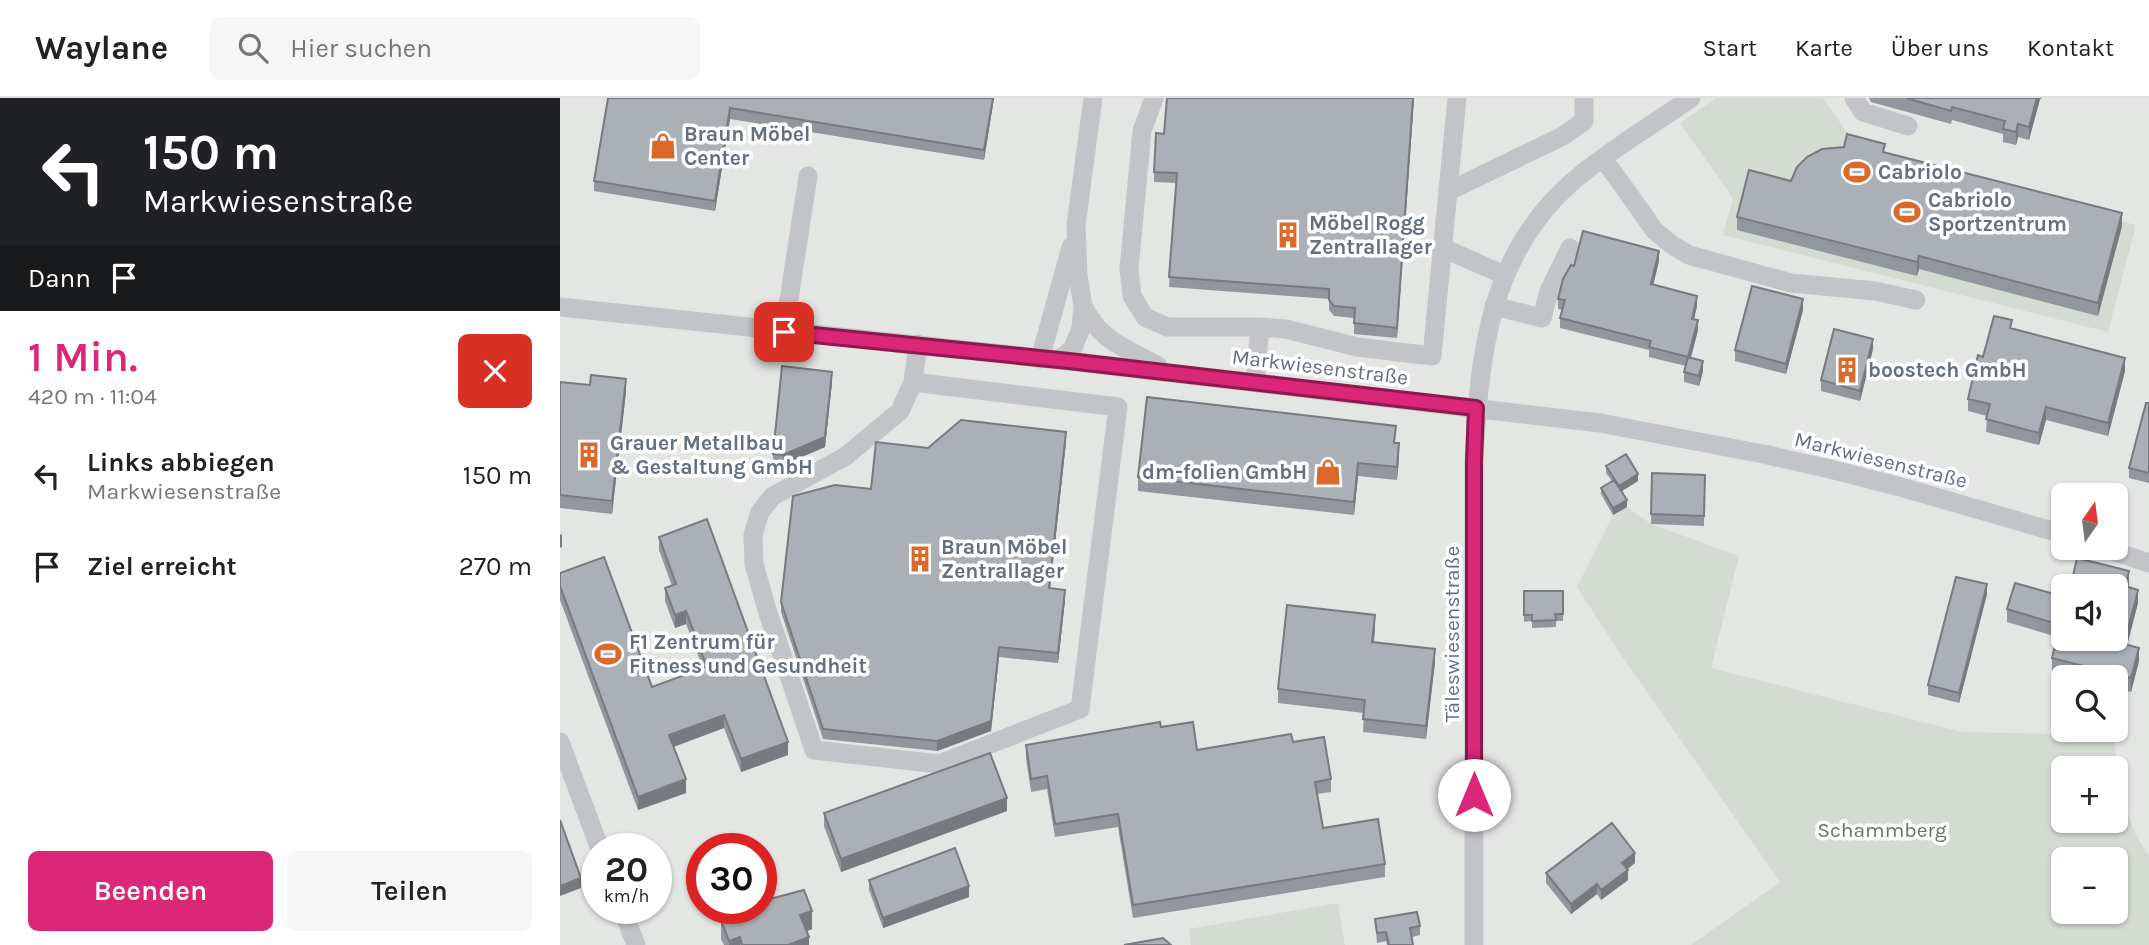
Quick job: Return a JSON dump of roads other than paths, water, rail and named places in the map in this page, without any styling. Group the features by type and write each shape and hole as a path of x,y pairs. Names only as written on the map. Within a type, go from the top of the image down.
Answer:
{"street":[{"path":"1076,225 1078,275 1083,306 1081,328 1073,348 1063,357 1048,359 1076,225 1093,98"},
{"path":"1154,98 1142,131 1129,269 1132,296 1145,317 1167,327 1286,329 1357,347 1432,356 1457,98"},
{"path":"1449,191 1563,136 1584,121 1584,98"},
{"name":"Täleswiesenstraße","path":"1474,945 1474,462 1481,362 1494,306 1504,275 1539,217 1577,178 1691,98"},
{"path":"1854,98 1863,112 1908,126"},
{"path":"1603,159 1655,231 1689,255 1791,283 1875,291 1916,300"},
{"path":"784,332 808,176"},
{"path":"1443,248 1504,275"},
{"path":"1494,306 1542,318 1549,290 1570,248"},
{"path":"1083,306 1108,339 1126,351 1157,364 1167,373"},
{"name":"Markwiesenstraße","path":"560,307 918,344 1600,423 1763,454 1904,488 2051,531"},
{"path":"1255,382 1260,327"},
{"path":"913,382 1118,408 1080,709 939,764 814,750 766,610 754,564 753,535 760,512 773,496 846,456 900,411 913,382 918,344"},
{"path":"2128,556 2149,563"},
{"path":"560,742 594,833"},
{"path":"628,924 635,945"}],"place":[{"name":"Braun Möbel Center","path":"663,146"},
{"name":"Cabriolo","path":"1857,172"},
{"name":"Cabriolo Sportzentrum","path":"1907,212"},
{"name":"Möbel Rogg Zentrallager","path":"1288,235"},
{"name":"boostech GmbH","path":"1847,370"},
{"name":"Grauer Metallbau & Gestaltung GmbH","path":"589,455"},
{"name":"dm-folien GmbH","path":"1328,472"},
{"name":"Braun Möbel Zentrallager","path":"920,559"},
{"name":"F1 Zentrum für Fitness und Gesundheit","path":"608,654"}],"park label":[{"name":"Schammberg","path":"1882,830"}]}
